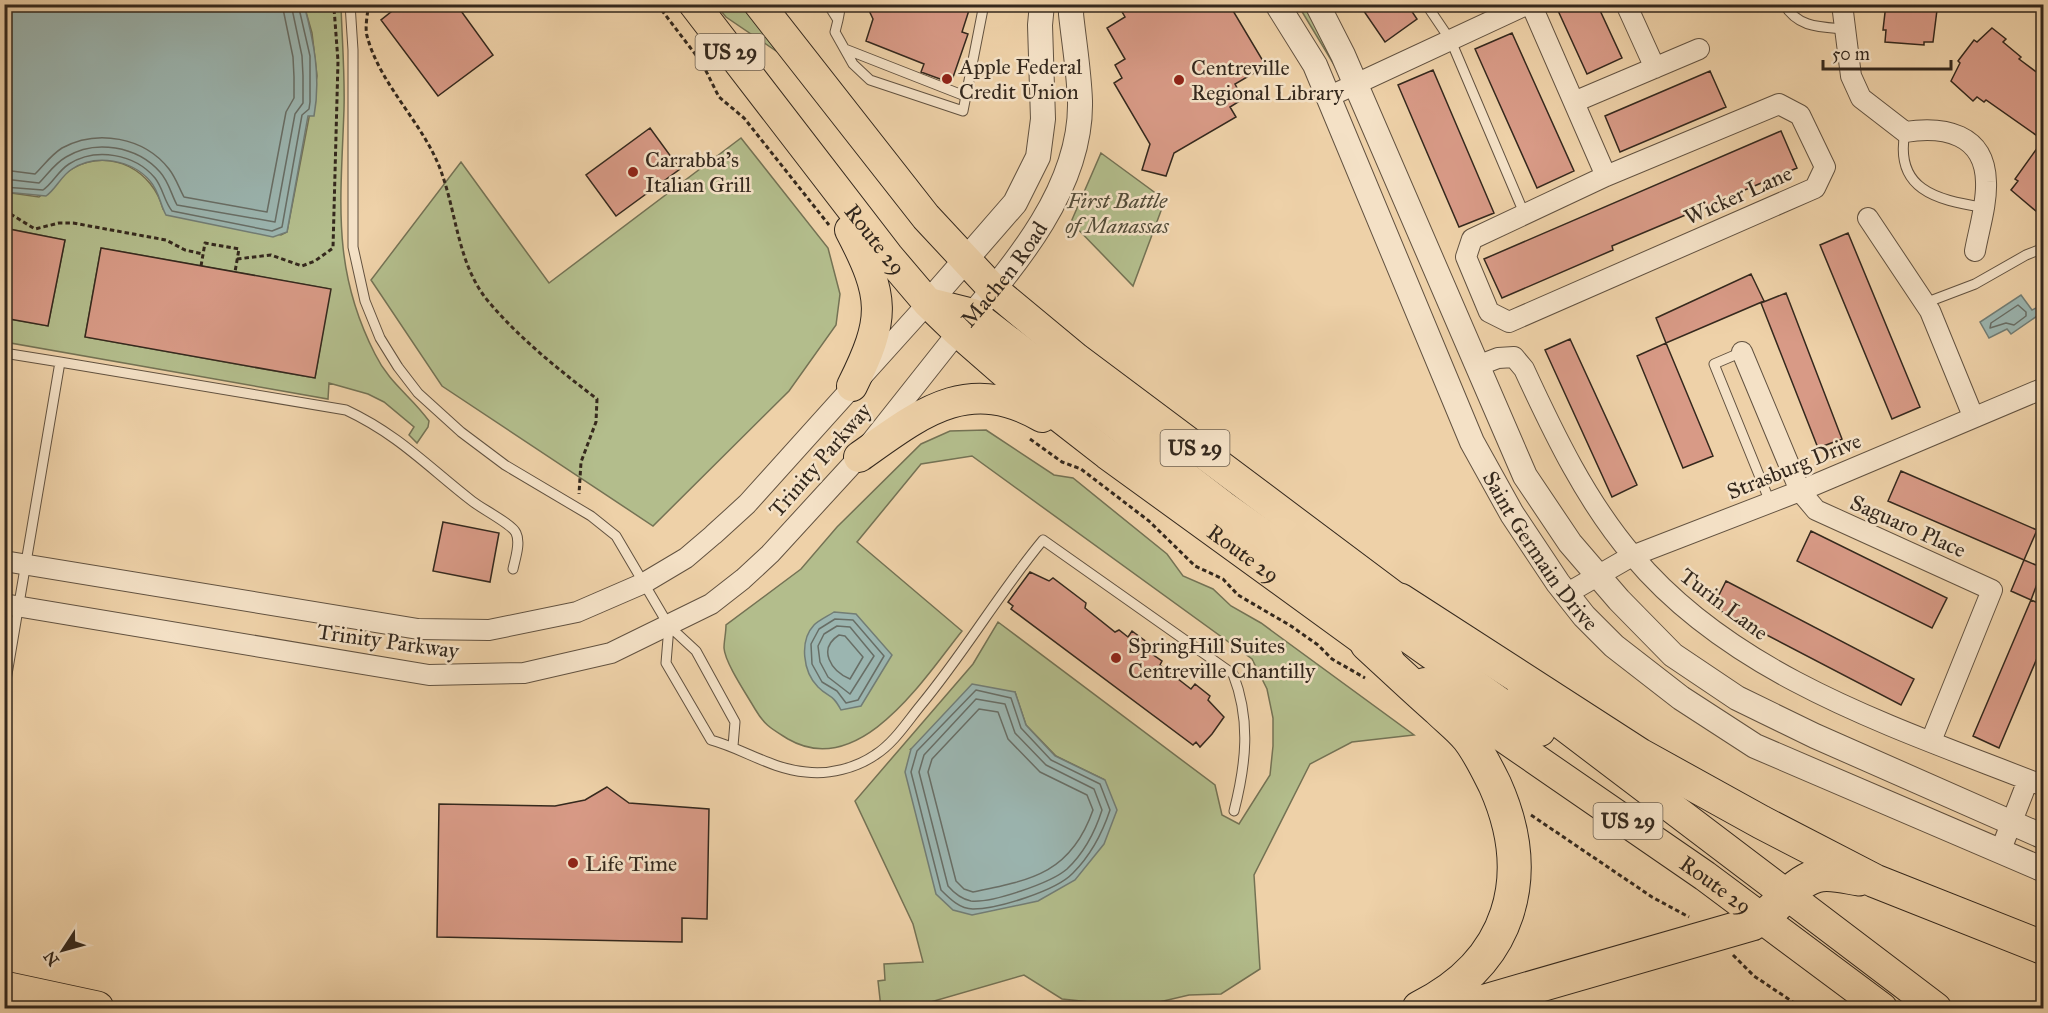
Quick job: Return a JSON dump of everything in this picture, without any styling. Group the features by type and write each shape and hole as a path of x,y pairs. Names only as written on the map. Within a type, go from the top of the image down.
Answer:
{"highway":[{"path":"1400,600 1640,755 1875,881 2043,948"},
{"path":"1367,644 1467,737 1488,770 1507,812 1514,842 1510,902 1499,934 1475,968 1459,983 1419,1008"},
{"path":"1461,1008 1718,934 1774,907 1801,883 1817,875 1875,881"},
{"path":"4,988 97,1008"}],"main road":[{"name":"Route 29","path":"694,4 808,154 928,303"},
{"name":"Route 29","path":"759,4 926,217 994,290 1076,358 1400,600 1662,802 1882,1008"},
{"path":"808,154 867,262 873,282 877,321 870,351 852,386"},
{"path":"928,303 966,323 1529,725 1662,802"},
{"name":"Route 29","path":"966,323 1021,387 1107,454 1367,644 1606,806 1936,1008"},
{"path":"859,457 913,418 953,400 978,398 998,399 1026,408 1107,454"}],"street":[{"name":"Machen Road","path":"928,303 1015,203 1038,157 1044,119 1040,25 1042,4"},
{"name":"Machen Road","path":"966,323 1035,235 1061,189 1074,144 1080,103 1071,14 1072,4"},
{"name":"Saint Germain Drive","path":"1277,4 1315,65 1472,442 1512,514 1566,594 1614,646 1681,698 1755,746 2043,870"},
{"name":"Saint Germain Drive","path":"1317,4 1356,84 1525,476 1596,574 1673,655 1737,698 1815,736 2043,837"},
{"path":"1328,98 1529,4 1606,176"},
{"path":"1626,4 1655,68"},
{"path":"1842,4 1851,76 1861,98 1905,132 1928,128 1946,130 1968,140 1982,160 1986,182 1975,251"},
{"path":"1574,102 1699,50"},
{"name":"Wicker Lane","path":"1779,104 1800,115 1825,167 1815,188 1509,322 1489,312 1466,257 1472,239 1524,213 1779,104"},
{"path":"1868,218 1925,303 1973,416"},
{"name":"Trinity Parkway","path":"4,561 377,624 458,632 522,625 566,615 614,598 686,558 747,504 928,303"},
{"name":"Trinity Parkway","path":"13,605 429,675 494,675 553,668 610,653 711,604 743,579 783,540 859,457 966,323"},
{"name":"Saguaro Place","path":"1742,351 1800,492 1816,510 1992,590 1931,741"},
{"name":"Turin Lane","path":"1477,366 1498,358 1514,357 1524,369 1576,474 1632,556 1676,602 1728,642 1829,698 2036,783"},
{"name":"Strasburg Drive","path":"1566,594 1596,574 1632,556 1800,492 1973,416 2043,388"},
{"path":"2000,852 2011,822 2036,783"}],"lane":[{"path":"828,4 838,20"},
{"path":"841,4 835,32 854,64 870,80 963,111 984,4"},
{"path":"1426,4 1451,40 1524,213"},
{"path":"1784,4 1788,12 1809,27 1845,29"},
{"path":"349,6 353,50 353,247 356,268 371,318 398,367 418,393 438,412 505,465 606,526 616,536 669,626 696,651 735,722 733,746"},
{"path":"845,49 965,96"},
{"path":"1905,132 1901,153 1909,176 1944,201 1982,207"},
{"path":"1925,303 1975,284 2043,248"},
{"path":"1742,351 1714,364 1770,502"},
{"path":"4,352 346,410 384,430 421,456 471,500 516,531 519,540 513,569"},
{"path":"4,692 13,605 27,564 60,362"},
{"path":"669,626 666,663 711,740 733,746 770,764 805,772 848,768 877,754 893,740 960,657 1005,586 1042,540 1233,674 1240,694 1246,736 1246,758 1234,811"}],"path":[{"path":"657,4 702,63 718,97 744,118 832,231"},
{"path":"237,259 271,255 302,266 315,261 333,248 338,61 334,8 349,6 368,9 367,35 389,84 423,135 443,176 456,232 469,267 487,299 531,345 597,399 596,422 581,462 579,493 575,507"},
{"path":"4,210 35,229 59,223 73,224 166,240 185,250 203,254"},
{"path":"201,266 205,243 239,249 235,272"},
{"path":"1022,432 1055,457 1080,469 1149,520 1195,566 1223,579 1238,595 1291,626 1318,645 1332,659 1369,681"},
{"path":"1507,812 1524,811 1652,897 1707,924 1730,946 1736,959 1754,976 1802,1008"}],"green space":[{"path":"304,5 341,5 344,96 341,204 345,263 361,323 375,354 394,382 429,421 428,427 417,443 409,435 414,427 384,402 368,394 329,383 328,399 5,342 5,318 48,326 65,240 5,228 4,192 39,197 75,167 103,160 116,162 141,174 158,196 163,209 281,235 287,232 317,76 312,33","holes":["101,248 330,289 315,378 85,337"]},
{"path":"716,5 743,5 779,53 726,17"},
{"path":"1298,5 1306,5 1324,36 1336,68"},
{"path":"741,138 828,248 840,294 836,325 789,391 653,526 442,386 371,280 461,162 549,283"},
{"name":"First Battle of Manassas","path":"1101,153 1165,200 1133,286 1071,222"},
{"path":"986,430 1054,475 1073,478 1167,554 1183,576 1213,589 1231,606 1261,623 1414,735 1352,742 1310,764 1254,875 1260,969 1221,994 1189,995 1138,1007 1062,999 1024,975 910,1008 881,1008 878,981 885,980 884,964 923,962 913,924 855,801 973,664 998,622 1215,785 1222,815 1239,824 1270,775 1273,718 1267,689 1252,659 972,456 921,464 857,542 962,631 910,696 888,718 865,735 840,746 815,748 788,739 766,723 755,709 728,662 724,648 726,625 801,569 837,527 921,444 950,431","holes":["1015,692 1026,725 1056,756 1105,780 911,749"]}],"water":[{"path":"4,5 304,5 311,32 317,74 316,102 314,116 308,116 287,232 273,237 166,215 150,181 134,168 113,161 92,161 72,169 46,196 5,192"},
{"path":"2021,295 2032,310 2036,308 2040,314 2011,334 2007,329 1989,338 1980,322"},
{"path":"834,612 856,614 892,655 861,706 841,710 833,698 813,681 805,656 806,639 809,632 816,623"},
{"path":"972,684 1015,692 1026,725 1055,756 1105,780 1117,810 1104,844 1075,880 1038,901 972,915 953,910 936,894 905,772 911,749"}],"building":[{"path":"401,4 456,4 493,55 438,96 381,20"},
{"path":"866,4 971,4 962,32 968,34 951,83 921,72 924,64 866,41 873,19"},
{"name":"Centreville Regional Library","path":"1131,4 1229,4 1266,66 1235,84 1243,99 1230,107 1236,117 1174,153 1166,176 1142,170 1150,144 1114,83 1122,78 1115,65 1125,59 1107,28 1125,17 1121,10"},
{"path":"1359,4 1407,4 1417,19 1385,42"},
{"path":"1555,4 1597,4 1622,58 1587,74"},
{"path":"1886,4 1934,4 1934,9 1937,10 1933,42 1924,42 1924,45 1885,42 1886,30 1883,30"},
{"path":"1992,28 2006,39 2003,42 2021,57 2019,59 2043,77 2043,140 1986,100 1984,102 1977,97 1973,101 1951,81 1960,63 1958,61 1974,40 1977,42"},
{"path":"1512,33 1574,171 1537,188 1475,49"},
{"path":"1433,70 1494,213 1459,227 1398,85"},
{"path":"1710,71 1726,107 1620,152 1605,116"},
{"name":"Carrabba's Italian Grill","path":"650,128 680,169 616,216 586,175"},
{"path":"1781,131 1797,168 1612,246 1613,250 1502,298 1484,259"},
{"path":"2043,140 2043,217 2011,190 2018,181 2015,179"},
{"path":"4,228 65,240 48,326 4,318"},
{"path":"1848,233 1920,407 1892,419 1820,245"},
{"path":"101,248 331,289 315,378 85,337"},
{"path":"1751,274 1764,301 1666,343 1656,318"},
{"path":"1786,293 1842,439 1818,448 1761,303"},
{"path":"1570,339 1637,485 1612,497 1545,350"},
{"path":"1666,343 1713,456 1683,468 1637,356"},
{"path":"1901,471 2037,530 2024,560 1888,501"},
{"path":"443,522 499,533 490,582 433,571"},
{"path":"1811,531 1947,598 1932,628 1797,561"},
{"path":"2024,560 2043,568 2031,600 2011,591"},
{"name":"SpringHill Suites Centreville Chantilly","path":"1030,572 1049,581 1053,578 1086,603 1085,608 1115,632 1119,630 1128,637 1132,631 1156,649 1152,654 1162,661 1160,665 1191,689 1195,684 1210,696 1208,700 1224,717 1200,747 1196,742 1193,745 1011,609 1013,606 1008,602"},
{"path":"1726,581 1914,679 1901,705 1713,607"},
{"path":"2031,600 2043,605 2043,644 1999,748 1973,736"},
{"name":"Life Time","path":"607,787 629,803 709,809 707,919 682,918 682,942 437,937 439,804 555,806 585,800"}],"place":[{"name":"Apple Federal Credit Union","path":"947,79"},
{"name":"Centreville Regional Library","path":"1179,80"},
{"name":"Carrabba's Italian Grill","path":"633,172"},
{"name":"SpringHill Suites Centreville Chantilly","path":"1116,658"},
{"name":"Life Time","path":"573,863"}]}
